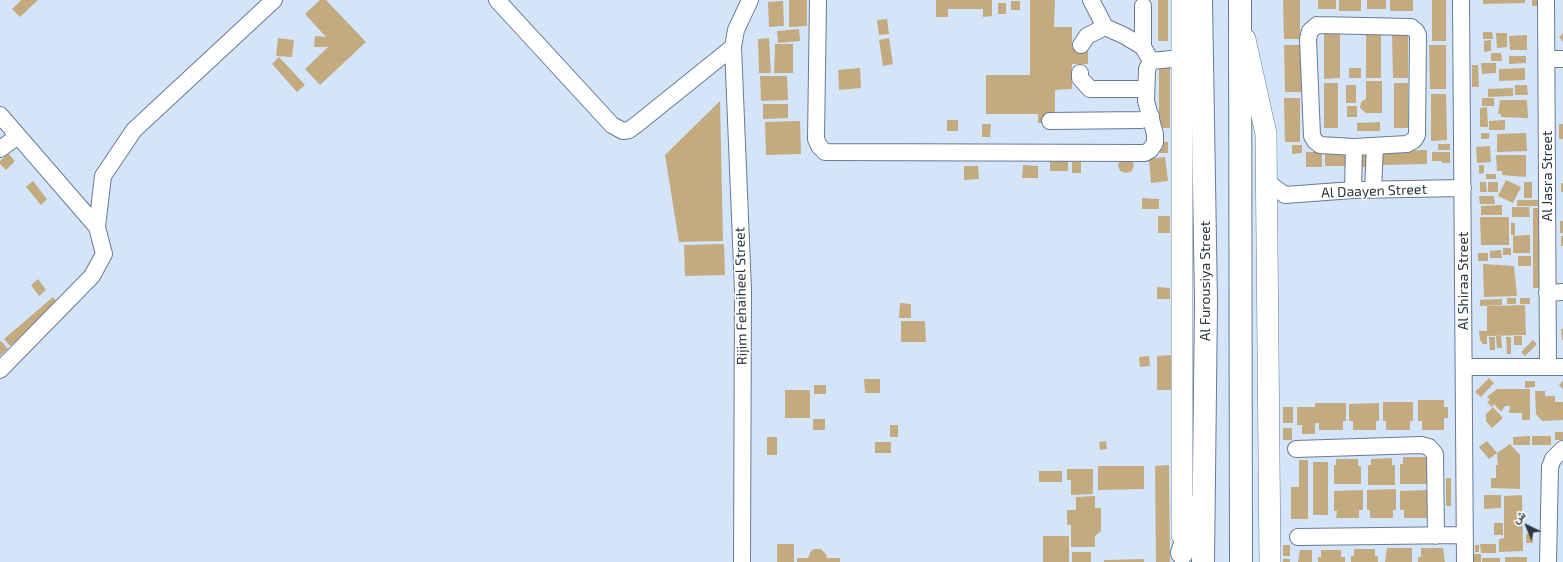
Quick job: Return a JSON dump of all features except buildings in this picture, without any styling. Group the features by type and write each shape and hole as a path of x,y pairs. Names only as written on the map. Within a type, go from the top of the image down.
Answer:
{"highway":[{"name":"Al Furousiya Street","path":"1201,0 1206,302 1203,562"},
{"path":"1240,9 1242,559"},
{"path":"1182,558 1192,521 1194,504 1197,346 1206,302"}],"main road":[{"name":"Al Furousiya Street","path":"1182,0 1182,558"},
{"path":"1240,9 1266,134 1266,293 1270,468 1270,562"}],"street":[{"path":"0,370 92,276 104,254 97,227 103,176 134,130 274,0"},
{"path":"497,0 612,125 623,131 629,130 636,125 733,47"},
{"name":"Rijim Fehaiheel Street","path":"742,562 743,290 733,47 736,30 750,0"},
{"path":"818,0 816,139 819,146 825,152 1145,153 1150,150 1155,142 1146,102 1145,89 1147,54 1143,6"},
{"path":"1091,0 1106,27 1125,36 1147,54 1182,58"},
{"name":"Al Shiraa Street","path":"1461,0 1466,562"},
{"name":"Al Jasra Street","path":"1546,0 1547,293 1556,367"},
{"path":"1317,25 1411,27 1418,35 1417,136 1407,144 1354,147 1320,145 1312,136 1308,39 1310,31 1317,25"},
{"path":"1081,45 1087,36 1106,27"},
{"path":"1547,59 1563,59"},
{"path":"1080,73 1080,78 1090,89 1145,89"},
{"path":"0,114 97,227"},
{"path":"1050,122 1141,120 1150,116"},
{"path":"0,149 18,136"},
{"path":"1373,190 1375,146"},
{"path":"1353,190 1354,147"},
{"path":"1267,182 1285,195 1267,215"},
{"name":"Al Daayen Street","path":"1285,195 1353,190 1463,188"},
{"path":"1547,293 1563,292"},
{"path":"1464,367 1556,367"},
{"path":"1296,449 1421,445 1429,447 1435,454 1436,536"},
{"path":"1548,562 1550,467 1553,459 1563,449"},
{"path":"1298,537 1465,535"}]}
